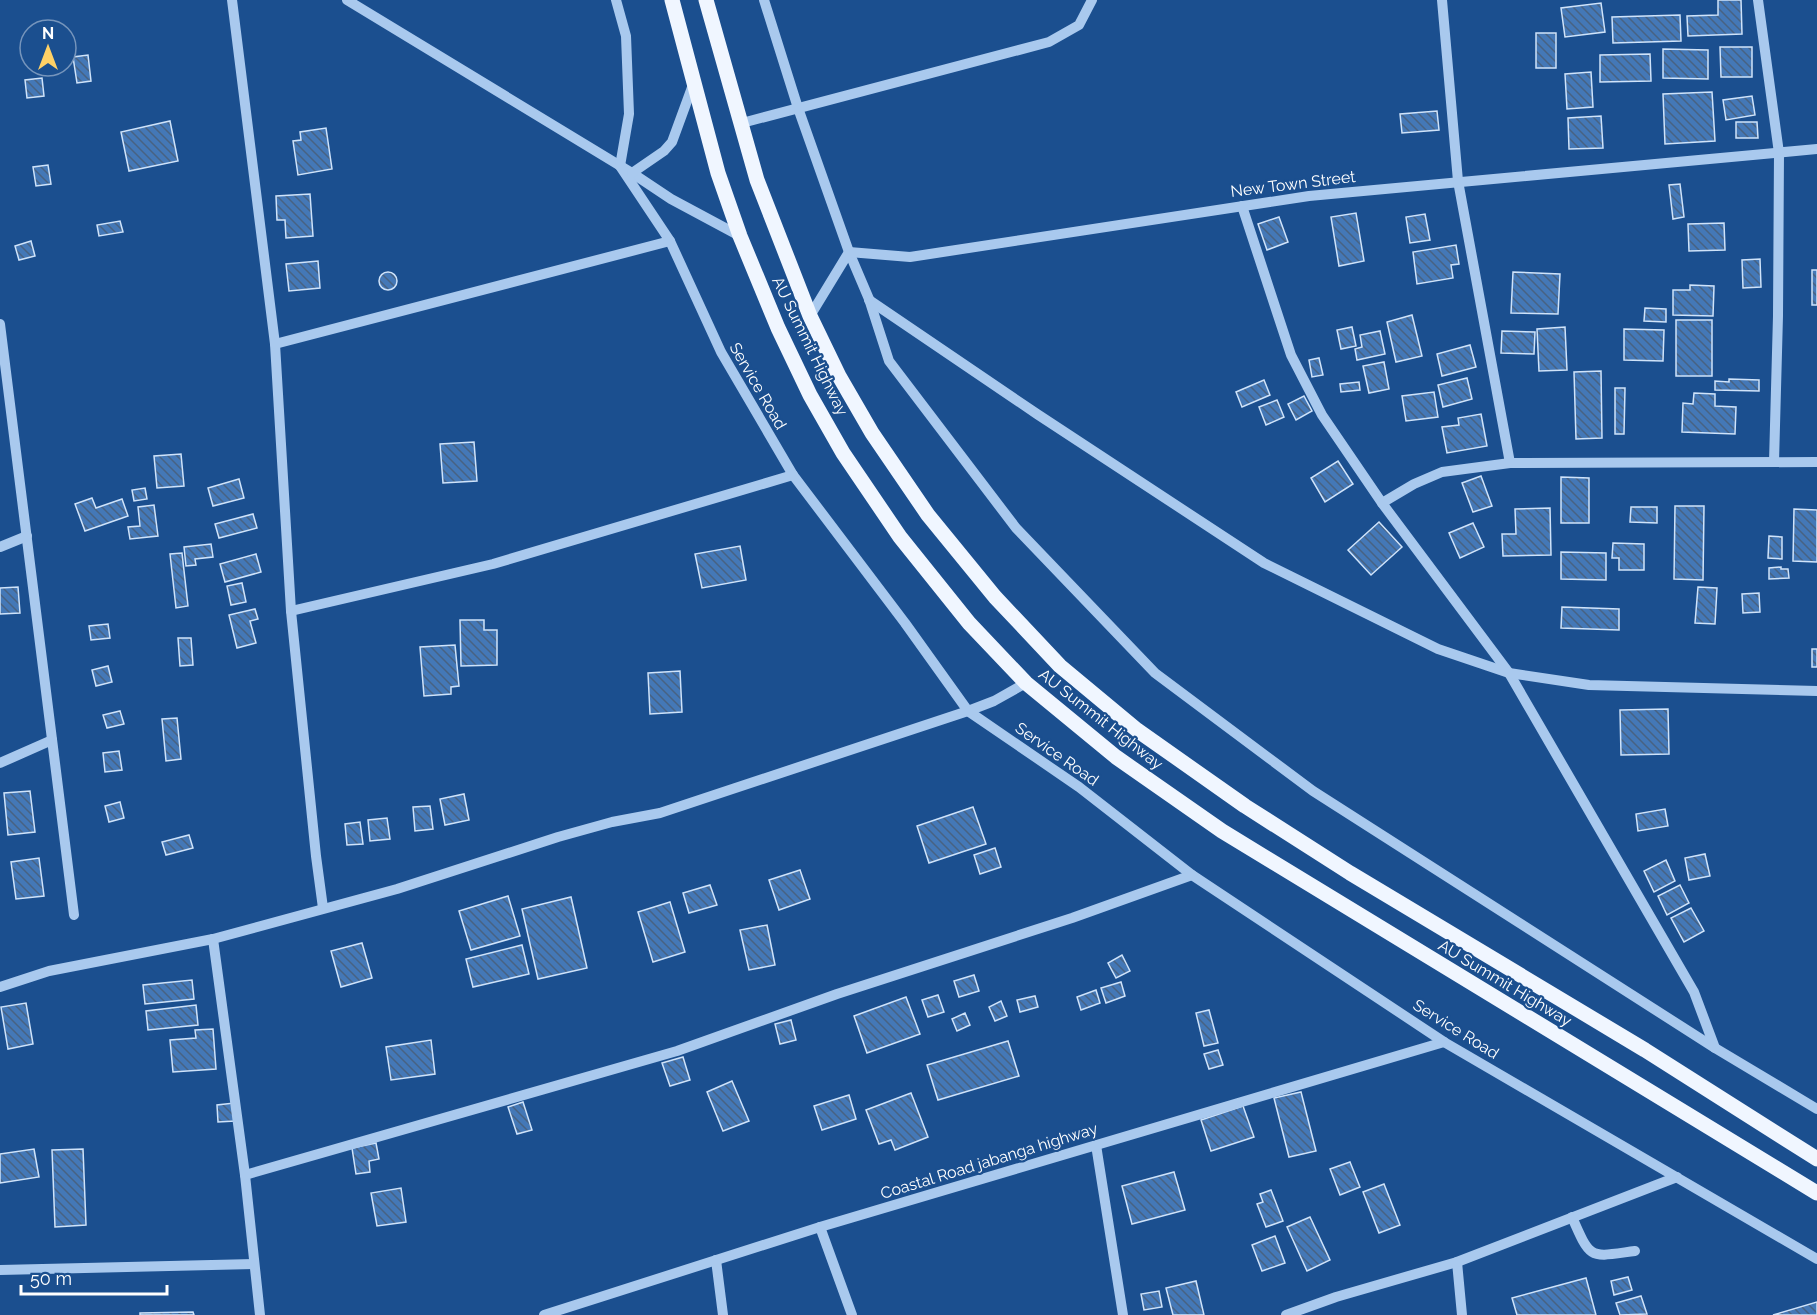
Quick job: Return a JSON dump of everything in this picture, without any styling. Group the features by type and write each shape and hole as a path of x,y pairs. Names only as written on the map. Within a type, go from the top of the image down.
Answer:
{"main road":[{"name":"AU Summit Highway","path":"672,0 718,173 740,236 778,328 810,395 843,453 900,537 969,623 1026,683 1116,758 1222,831 1817,1193"},
{"name":"AU Summit Highway","path":"706,0 758,180 810,315 839,376 872,433 928,515 995,597 1059,666 1137,730 1245,806 1350,873 1645,1050 1817,1159"}],"street":[{"path":"232,0 275,344 291,611 323,908"},
{"path":"347,0 671,199 740,236"},
{"path":"616,0 626,36 629,114 620,166"},
{"path":"764,0 798,108 849,252 869,299 889,361 1016,528 1155,673 1313,791 1714,1048 1817,1109"},
{"path":"742,123 1049,42 1079,25 1092,0"},
{"path":"1442,0 1458,181 1510,462"},
{"path":"1758,0 1779,153 1779,316 1774,462"},
{"path":"632,173 664,152 672,142 694,82"},
{"name":"New Town Street","path":"849,252 910,257 1309,196 1817,149"},
{"name":"Service Road","path":"620,166 670,241 721,352 793,475 905,623 968,711 1079,787 1192,874 1444,1042 1817,1259"},
{"path":"1242,206 1291,355 1322,415 1382,503 1509,673 1694,992 1714,1048"},
{"path":"275,344 670,241"},
{"path":"810,315 849,252"},
{"path":"869,299 1036,414 1264,563 1438,649 1509,673 1589,685 1817,691"},
{"path":"0,324 74,915"},
{"path":"1382,503 1414,484 1442,472 1510,462 1817,462"},
{"path":"291,611 493,564 793,475"},
{"path":"0,547 27,536"},
{"path":"0,987 49,971 213,939 397,889 558,837 612,822 660,813 968,711 1026,683"},
{"path":"0,763 52,740"},
{"path":"245,1175 676,1051 837,994 1072,918 1192,874"},
{"path":"213,939 245,1175 260,1315"},
{"name":"Coastal Road jabanga highway","path":"544,1315 820,1227 1444,1042"},
{"path":"1096,1145 1122,1315"},
{"path":"1286,1315 1457,1262 1677,1177"},
{"path":"1572,1217 1583,1242 1591,1252 1600,1256 1635,1251"},
{"path":"820,1227 852,1315"},
{"path":"716,1260 723,1315"},
{"path":"1457,1262 1462,1315"},
{"path":"0,1270 254,1264"}],"building":[{"path":"1718,0 1741,0 1742,34 1688,36 1687,16 1718,15"},
{"path":"1601,3 1605,32 1565,37 1561,8"},
{"path":"1680,15 1681,41 1613,43 1612,17"},
{"path":"1536,33 1556,33 1556,68 1536,68"},
{"path":"1720,47 1752,47 1752,77 1721,77"},
{"path":"1663,49 1708,50 1708,79 1663,78"},
{"path":"1650,54 1651,81 1600,82 1600,55"},
{"path":"88,55 91,81 77,83 78,56"},
{"path":"1591,72 1593,107 1567,109 1565,74"},
{"path":"42,78 44,96 27,98 25,80"},
{"path":"1712,92 1715,141 1665,144 1663,94"},
{"path":"1752,96 1755,115 1726,120 1723,100"},
{"path":"1437,111 1439,130 1402,133 1400,114"},
{"path":"1601,116 1603,148 1569,149 1568,118"},
{"path":"170,121 178,161 129,171 121,132"},
{"path":"1736,122 1757,122 1758,138 1736,138"},
{"path":"326,128 332,169 298,175 293,141 301,140 300,132"},
{"path":"48,165 51,184 36,186 33,167"},
{"path":"1680,184 1684,217 1673,219 1669,185"},
{"path":"310,194 313,236 286,238 285,220 277,220 276,196"},
{"path":"1356,213 1364,261 1339,266 1331,217"},
{"path":"1425,214 1430,240 1410,243 1406,217"},
{"path":"1279,217 1288,242 1267,250 1258,224"},
{"path":"120,221 123,232 99,236 97,225"},
{"path":"1724,223 1725,250 1689,251 1688,224"},
{"path":"31,241 35,256 19,260 15,246"},
{"path":"1456,245 1459,264 1451,265 1453,278 1417,284 1413,252"},
{"path":"1760,259 1761,287 1743,288 1742,260"},
{"path":"318,261 320,288 289,291 286,264"},
{"path":"1812,270 1817,270 1817,305 1812,305"},
{"path":"388,272 394,275 397,281 394,287 388,290 382,287 379,281 382,275"},
{"path":"1513,272 1560,274 1558,314 1511,313"},
{"path":"1690,285 1714,286 1713,316 1673,315 1673,290 1690,290"},
{"path":"1645,308 1666,309 1666,322 1644,321"},
{"path":"1412,315 1422,356 1396,362 1387,322"},
{"path":"1676,320 1712,320 1712,376 1676,376"},
{"path":"1352,327 1356,346 1341,349 1337,330"},
{"path":"1565,327 1567,370 1539,371 1537,329"},
{"path":"1624,329 1664,330 1663,361 1624,360"},
{"path":"1380,331 1385,354 1357,360 1355,349 1362,347 1360,335"},
{"path":"1502,331 1535,332 1534,354 1501,353"},
{"path":"1470,345 1476,367 1442,376 1437,354"},
{"path":"1319,358 1323,375 1312,377 1309,360"},
{"path":"1384,362 1389,389 1369,393 1363,366"},
{"path":"1601,371 1602,438 1576,439 1574,372"},
{"path":"1467,378 1472,399 1443,407 1438,385"},
{"path":"1729,379 1759,380 1759,391 1715,390 1715,381 1729,382"},
{"path":"1264,380 1270,395 1242,407 1236,392"},
{"path":"1359,382 1360,390 1341,392 1340,384"},
{"path":"1615,388 1625,388 1624,434 1615,434"},
{"path":"1434,392 1438,417 1406,421 1402,396"},
{"path":"1694,393 1715,394 1715,406 1736,407 1735,434 1682,432 1683,403 1693,404"},
{"path":"1304,396 1312,411 1296,420 1288,404"},
{"path":"1277,400 1284,417 1266,425 1259,407"},
{"path":"1481,414 1487,446 1447,453 1442,427 1459,425 1458,418"},
{"path":"474,442 477,481 443,483 440,444"},
{"path":"181,454 184,486 157,488 154,456"},
{"path":"1338,461 1353,484 1325,502 1311,478"},
{"path":"1481,476 1492,506 1473,512 1462,483"},
{"path":"1561,477 1589,478 1589,523 1561,523"},
{"path":"239,479 244,498 213,506 208,488"},
{"path":"145,488 147,499 134,501 132,490"},
{"path":"92,498 96,508 122,499 128,516 85,531 75,504"},
{"path":"154,505 158,536 130,539 128,527 140,526 138,507"},
{"path":"1675,506 1704,506 1703,580 1674,579"},
{"path":"1631,507 1657,507 1657,523 1630,522"},
{"path":"1550,508 1551,555 1503,556 1502,534 1516,534 1515,509"},
{"path":"1794,509 1817,510 1817,562 1793,561"},
{"path":"253,514 257,528 219,538 215,524"},
{"path":"1379,522 1402,547 1371,575 1348,550"},
{"path":"1473,523 1484,547 1460,558 1449,533"},
{"path":"1769,536 1782,537 1782,559 1768,558"},
{"path":"1613,543 1644,544 1644,570 1619,570 1619,558 1612,558"},
{"path":"211,544 213,557 195,559 196,565 186,566 184,547"},
{"path":"740,546 746,580 702,588 695,554"},
{"path":"1561,552 1606,553 1606,580 1561,579"},
{"path":"182,553 188,606 176,608 170,554"},
{"path":"256,554 261,572 225,582 220,564"},
{"path":"1781,567 1781,569 1788,569 1789,578 1769,579 1769,568"},
{"path":"242,583 246,602 231,605 227,586"},
{"path":"18,587 20,613 0,614 0,588"},
{"path":"1698,587 1717,588 1715,624 1695,623"},
{"path":"1759,593 1760,612 1743,613 1742,594"},
{"path":"1562,607 1619,609 1619,630 1561,628"},
{"path":"255,609 258,619 250,621 256,643 237,648 229,615"},
{"path":"460,620 484,620 484,630 497,630 497,665 461,666"},
{"path":"108,624 110,638 91,640 89,626"},
{"path":"178,638 191,638 193,665 180,666"},
{"path":"455,645 459,686 451,687 451,694 424,696 420,647"},
{"path":"1812,649 1817,649 1817,667 1812,667"},
{"path":"108,666 112,682 96,686 92,670"},
{"path":"680,671 682,712 650,714 648,673"},
{"path":"1668,709 1669,754 1621,755 1620,710"},
{"path":"120,711 124,724 107,728 103,715"},
{"path":"177,718 181,759 166,761 162,719"},
{"path":"119,751 122,770 105,772 103,753"},
{"path":"30,791 35,832 8,835 4,793"},
{"path":"464,794 469,820 445,825 440,799"},
{"path":"120,802 124,818 109,822 105,806"},
{"path":"430,806 433,829 415,831 413,807"},
{"path":"973,807 986,844 929,863 917,826"},
{"path":"1665,809 1668,826 1638,831 1636,814"},
{"path":"387,818 390,839 370,841 368,820"},
{"path":"360,822 363,844 347,845 345,824"},
{"path":"189,835 193,848 166,855 162,842"},
{"path":"995,848 1001,867 980,874 974,855"},
{"path":"1705,854 1710,876 1689,880 1685,858"},
{"path":"39,858 44,896 16,899 11,862"},
{"path":"1666,860 1675,881 1654,892 1644,871"},
{"path":"800,870 810,899 779,910 769,880"},
{"path":"710,885 717,905 689,913 683,893"},
{"path":"1680,885 1689,903 1667,915 1658,896"},
{"path":"508,896 520,936 471,950 459,911"},
{"path":"571,897 587,968 538,979 522,909"},
{"path":"670,902 685,952 653,962 638,912"},
{"path":"1691,908 1704,931 1684,942 1671,918"},
{"path":"767,925 775,965 749,970 740,930"},
{"path":"362,943 372,978 341,987 331,951"},
{"path":"522,945 529,974 473,987 466,959"},
{"path":"1122,955 1130,971 1116,978 1108,963"},
{"path":"974,975 979,991 959,997 954,981"},
{"path":"192,980 194,999 145,1004 143,985"},
{"path":"1121,982 1125,996 1106,1003 1101,988"},
{"path":"1096,990 1100,1003 1081,1010 1077,997"},
{"path":"938,995 944,1012 928,1017 922,1000"},
{"path":"1035,996 1038,1007 1020,1012 1017,1000"},
{"path":"906,997 920,1034 867,1053 854,1016"},
{"path":"1001,1001 1007,1016 995,1021 989,1007"},
{"path":"26,1003 33,1044 8,1049 1,1007"},
{"path":"196,1005 198,1025 148,1030 146,1011"},
{"path":"1209,1010 1218,1043 1204,1046 1196,1013"},
{"path":"965,1013 970,1025 957,1031 952,1019"},
{"path":"791,1020 796,1040 780,1044 775,1024"},
{"path":"213,1029 216,1069 173,1072 170,1040 196,1038 195,1030"},
{"path":"431,1040 435,1074 391,1080 386,1047"},
{"path":"1008,1041 1019,1076 938,1100 927,1065"},
{"path":"1218,1050 1223,1065 1209,1069 1204,1054"},
{"path":"683,1057 690,1080 670,1086 662,1063"},
{"path":"732,1081 749,1121 723,1131 707,1092"},
{"path":"1301,1092 1316,1151 1289,1157 1274,1098"},
{"path":"911,1093 928,1137 895,1150 891,1140 879,1144 866,1110"},
{"path":"849,1095 856,1119 822,1130 814,1106"},
{"path":"523,1102 532,1130 517,1134 508,1107"},
{"path":"234,1103 235,1121 218,1122 217,1105"},
{"path":"1243,1106 1254,1137 1211,1151 1201,1120"},
{"path":"376,1143 379,1159 369,1161 370,1172 356,1174 352,1148"},
{"path":"34,1149 39,1177 0,1183 0,1154"},
{"path":"83,1149 86,1225 55,1227 52,1150"},
{"path":"1350,1162 1360,1187 1340,1195 1330,1169"},
{"path":"1174,1172 1185,1210 1132,1224 1122,1186"},
{"path":"1384,1184 1400,1225 1379,1233 1363,1192"},
{"path":"401,1188 406,1222 377,1226 371,1193"},
{"path":"1271,1190 1283,1221 1266,1227 1257,1204 1263,1202 1260,1194"},
{"path":"1310,1217 1330,1260 1307,1271 1287,1227"},
{"path":"1275,1236 1285,1263 1262,1271 1252,1245"},
{"path":"1628,1277 1632,1290 1614,1295 1611,1281"},
{"path":"1586,1278 1596,1315 1517,1315 1512,1298"},
{"path":"1196,1281 1204,1315 1173,1315 1166,1288"},
{"path":"1159,1291 1162,1307 1144,1310 1141,1294"},
{"path":"1641,1296 1647,1314 1620,1315 1616,1303"},
{"path":"1817,1302 1817,1315 1773,1315"},
{"path":"193,1312 194,1315 140,1315 140,1313"}]}
